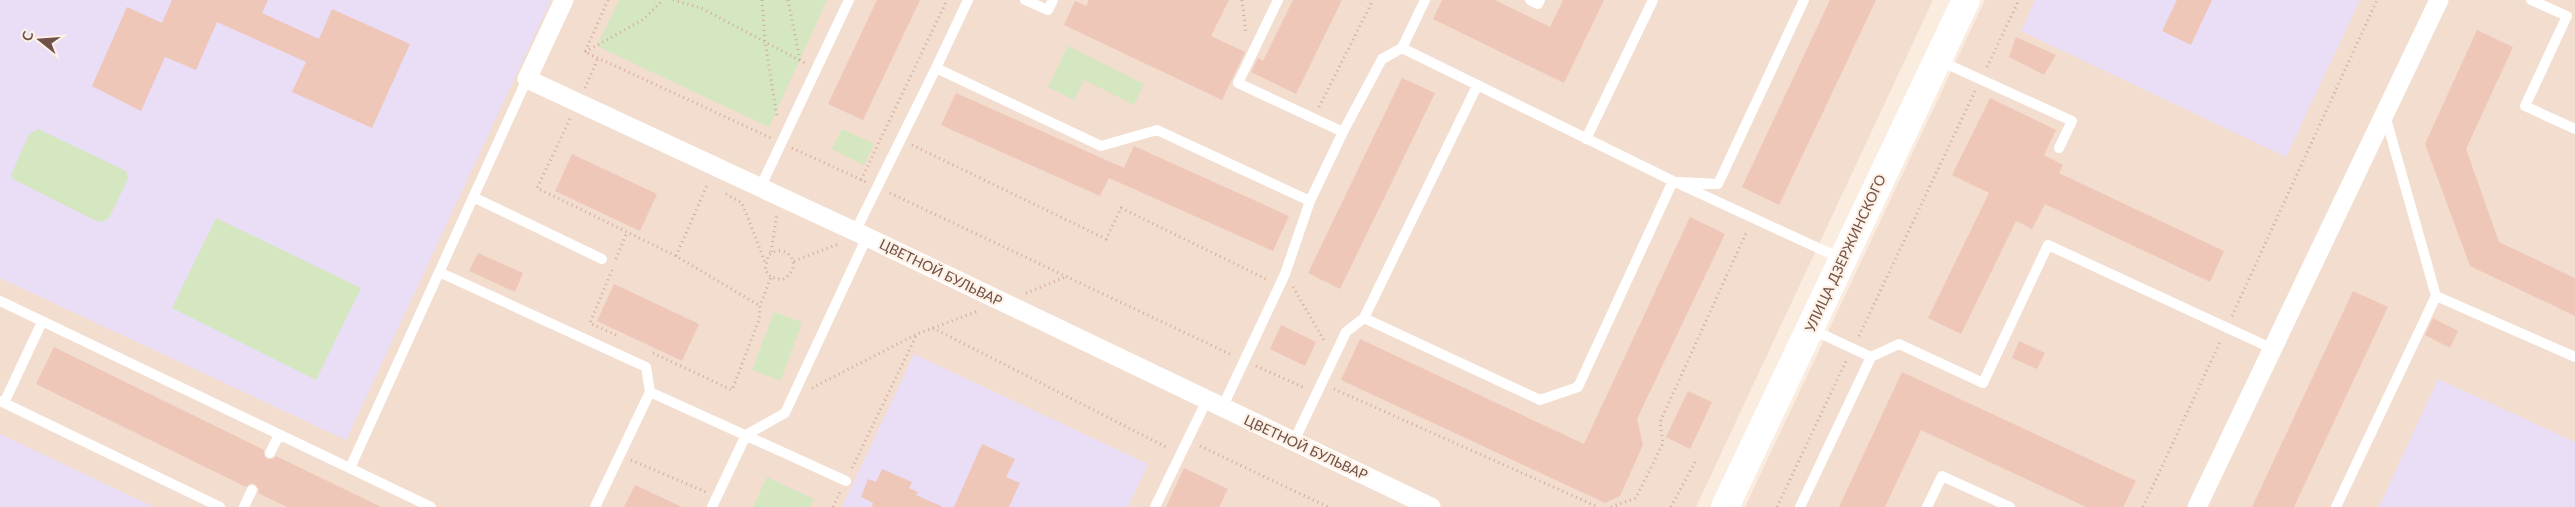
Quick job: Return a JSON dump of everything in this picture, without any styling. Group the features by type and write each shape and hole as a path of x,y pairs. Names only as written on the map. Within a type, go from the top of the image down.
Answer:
{"main road":[{"name":"УЛИЦА ДЗЕРЖИНСКОГО","path":"1725,507 1966,0"}],"street":[{"path":"527,79 564,0"},
{"path":"2197,507 2439,0"},
{"name":"ЦВЕТНОЙ БУЛЬВАР","path":"527,79 857,233 1431,507"}],"lane":[{"path":"760,188 849,0"},
{"path":"709,504 746,435 785,413 857,233 968,0"},
{"path":"1025,0 1048,10 1053,0"},
{"path":"1278,0 1238,83 1343,132"},
{"path":"1155,507 1188,440 1245,360 1285,274 1310,201 1343,132 1382,59 1402,48 1425,0"},
{"path":"1530,0 1538,4 1540,0"},
{"path":"1586,139 1653,0"},
{"path":"1674,181 1718,184 1804,0"},
{"path":"2531,0 2567,16 2525,106 2575,129"},
{"path":"1402,48 1586,139 1843,259"},
{"path":"1938,59 2072,121 2059,148"},
{"path":"936,68 1101,146 1157,130 1310,201"},
{"path":"350,468 527,79"},
{"path":"1294,441 1346,332 1364,318 1476,86"},
{"path":"2336,507 2436,296 2384,114"},
{"path":"1364,318 1540,400 1578,387 1674,181"},
{"path":"473,197 602,259"},
{"path":"1800,507 1871,357 1899,344 1983,383 2048,245 2273,349"},
{"path":"438,272 646,367 650,392 595,507"},
{"path":"2436,296 2575,357"},
{"path":"0,301 431,507"},
{"path":"42,322 2,402 220,507"},
{"path":"1810,328 1871,357"},
{"path":"650,392 846,481"},
{"path":"270,453 279,435"},
{"path":"1927,507 1942,476 2010,507"},
{"path":"244,507 252,490"}],"path":[{"path":"585,52 644,18 664,0"},
{"path":"673,0 701,8 816,69"},
{"path":"762,0 765,42 782,143"},
{"path":"788,0 800,60"},
{"path":"861,180 947,0"},
{"path":"1242,0 1251,57"},
{"path":"1313,118 1373,0"},
{"path":"1777,507 2019,0"},
{"path":"2143,507 2377,0"},
{"path":"573,119 571,118 536,188 676,256 760,306"},
{"path":"900,140 1106,239 1120,208 1272,282"},
{"path":"676,256 708,183 699,179"},
{"path":"765,262 771,253 779,197"},
{"path":"742,203 765,262 765,270 771,278 782,280 790,275 794,268 794,261 786,252 771,253"},
{"path":"1611,507 1636,498 1663,443 1660,422 1753,218"},
{"path":"625,340 590,323 627,232"},
{"path":"794,261 846,241 857,233"},
{"path":"1285,274 1334,357"},
{"path":"651,352 732,390 759,320 760,306 771,278"},
{"path":"792,398 916,334 933,328 1181,455"},
{"path":"833,507 916,334"},
{"path":"1245,360 1316,394"},
{"path":"1321,383 1598,507"},
{"path":"1188,440 1328,507"},
{"path":"620,455 708,493 709,504"},
{"path":"1670,507 1695,462"}],"shaded area":[{"path":"0,0 1933,0 1696,507 0,507"},
{"path":"0,0 551,0 346,440 0,278"},
{"path":"1985,0 2575,0 2575,507 1745,507"},
{"path":"2035,0 2360,0 2286,157 2021,31"},
{"path":"914,354 1148,464 1128,507 842,507"},
{"path":"2438,379 2575,442 2575,507 2379,507"},
{"path":"0,434 154,507 0,507"}],"green space":[{"path":"619,0 827,0 769,127 597,46"},
{"path":"1068,46 1144,84 1134,105 1084,80 1074,100 1048,87"},
{"path":"38,129 126,171 128,178 109,218 101,222 94,220 13,179 11,175 29,134"},
{"path":"842,129 874,144 864,165 832,149"},
{"path":"216,218 361,288 316,380 172,308"},
{"path":"774,312 802,322 781,381 752,370"},
{"path":"767,477 814,499 810,507 753,507"}],"building":[{"path":"172,0 268,0 262,13 319,39 332,9 410,44 372,128 292,92 306,62 217,22 196,70 165,57 141,111 92,86 127,7 162,23"},
{"path":"877,0 920,0 863,120 828,104"},
{"path":"1089,0 1229,0 1211,36 1245,52 1222,100 1064,25 1075,1 1086,6"},
{"path":"1293,0 1342,0 1296,94 1251,72 1258,58 1263,61"},
{"path":"1442,0 1495,0 1550,27 1563,0 1604,0 1564,83 1433,19"},
{"path":"1830,0 1876,0 1779,205 1742,187"},
{"path":"2177,0 2212,0 2191,45 2162,31"},
{"path":"2477,30 2513,47 2466,149 2499,242 2575,278 2575,316 2470,266 2425,144"},
{"path":"2016,37 2056,55 2044,75 2009,57"},
{"path":"1402,78 1435,93 1340,289 1308,273"},
{"path":"956,93 1124,168 1134,146 1289,216 1273,251 1109,178 1100,196 941,125"},
{"path":"1990,98 2056,130 2044,155 2063,165 2059,173 2224,251 2210,282 2045,204 2032,229 2016,221 1961,334 1928,318 1989,193 1952,175"},
{"path":"572,154 657,194 640,231 555,191"},
{"path":"1690,217 1725,234 1637,419 1643,445 1620,496 1605,503 1341,380 1360,339 1584,444"},
{"path":"478,253 523,273 515,292 469,271"},
{"path":"614,284 699,324 682,361 597,321"},
{"path":"2353,291 2388,307 2294,507 2252,507"},
{"path":"2433,318 2458,331 2450,348 2425,335"},
{"path":"1281,325 1316,342 1305,366 1270,349"},
{"path":"2019,341 2045,353 2037,369 2012,358"},
{"path":"54,347 264,450 264,456 267,459 273,459 276,456 381,507 287,507 258,493 259,489 255,484 251,483 246,487 36,384"},
{"path":"1902,372 2136,481 2123,507 2086,507 1921,430 1885,507 1839,507"},
{"path":"1688,391 1712,402 1690,449 1666,437"},
{"path":"982,444 1015,459 1006,477 1020,483 1009,507 954,507"},
{"path":"1184,468 1228,489 1219,507 1166,507"},
{"path":"882,469 912,482 909,488 918,492 916,495 943,507 872,507 873,503 861,497 868,479 876,482"},
{"path":"635,485 682,507 624,507"}]}
